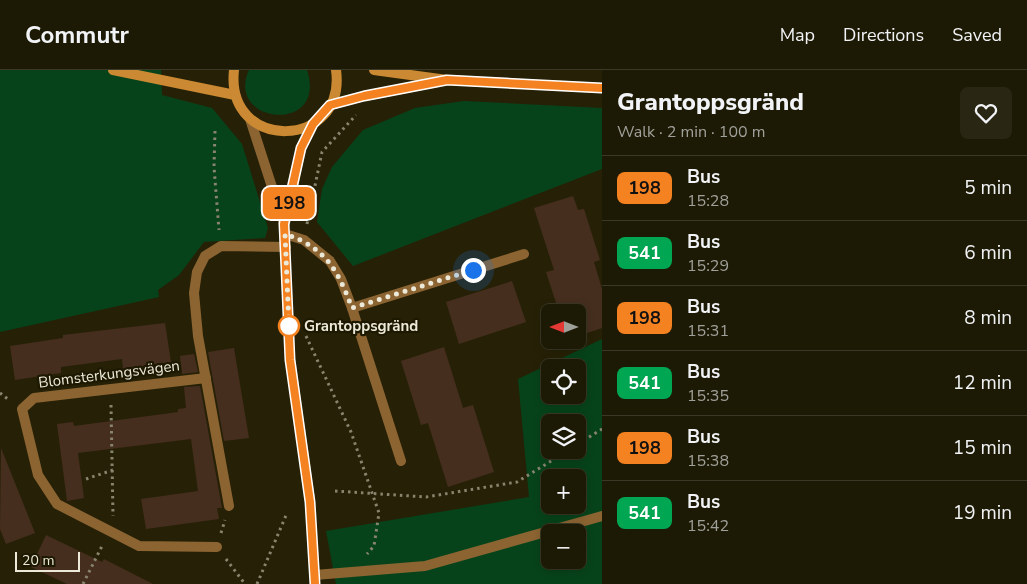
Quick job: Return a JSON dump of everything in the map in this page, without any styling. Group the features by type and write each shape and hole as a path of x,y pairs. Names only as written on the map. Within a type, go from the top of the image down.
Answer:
{"street":[{"path":"113,70 235,95"},
{"path":"234,70 232,81 235,95 241,108 250,119 262,127 275,131 289,132 313,124"},
{"path":"336,70 335,93 330,105 313,124 301,148 285,229 290,360 310,502 315,580 352,572 425,566 602,516"},
{"path":"374,70 447,80 602,88"},
{"path":"330,105 364,96 447,80"},
{"path":"250,119 285,229 304,240 330,261 341,279 401,461"},
{"path":"229,506 198,336 194,293 197,272 205,256 221,246 286,247"},
{"path":"352,308 524,254"},
{"name":"Blomsterkungsvägen","path":"206,378 34,398 22,409 38,475 58,504 139,546 217,547"}],"path":[{"path":"304,240 322,152 358,113"},
{"path":"215,131 214,168 221,246"},
{"path":"305,335 351,432 379,513 378,532 374,546 352,572"},
{"path":"83,584 112,532 111,389"},
{"path":"586,439 602,429"},
{"path":"335,491 426,497 517,482 554,459"},
{"path":"86,479 113,470"},
{"path":"257,584 287,513"}],"green space":[{"path":"0,70 161,70 162,95 212,108 242,144 268,228 265,238 204,242 179,275 158,290 159,297 0,332"},
{"path":"249,70 307,70 310,91 303,105 291,113 276,115 262,111 250,102 245,88"},
{"path":"464,101 602,108 602,169 353,266 317,222 322,189 332,167 363,130 415,108"},
{"path":"602,339 602,584 336,584 326,531 529,497 518,379 541,368 541,404 586,404 586,359 560,359 581,349 586,349 586,347"}],"building":[{"path":"573,196 578,210 584,209 600,260 594,262 602,289 602,328 586,333 586,304 556,304 546,272 554,270 534,208"},
{"path":"512,281 526,322 459,344 446,302"},
{"path":"165,323 171,362 123,369 122,359 61,367 61,373 15,380 10,346 63,338 63,335"},
{"path":"444,347 463,408 473,405 494,472 448,487 428,423 421,425 401,361"},
{"path":"234,348 249,438 224,441 208,352"},
{"path":"194,354 198,372 182,374 180,356"},
{"path":"200,386 222,508 217,508 219,519 146,529 141,499 198,491 191,439 78,453 84,498 67,501 57,424 73,422 74,426 178,412 178,409 186,408 184,387"},
{"path":"1,448 35,533 6,544 0,529"},
{"path":"46,535 102,562 104,559 153,584 67,584 31,567"}],"bus line":[{"name":"198","path":"315,584 316,575 310,502 290,360 284,224 301,148 313,124 330,105 364,96 447,80 602,88"}],"place":[{"name":"Grantoppsgränd","path":"289,326"}],"route":[{"path":"289,326 285,234 304,240 330,261 341,279 352,308 473,270"}]}
